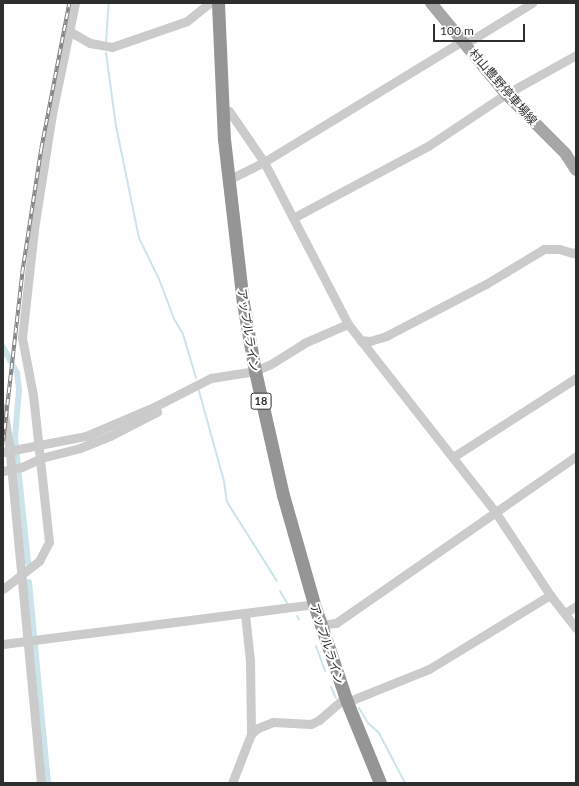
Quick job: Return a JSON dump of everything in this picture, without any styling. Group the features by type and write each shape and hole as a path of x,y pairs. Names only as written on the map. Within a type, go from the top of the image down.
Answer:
{"highway":[{"name":"アップルライン","path":"218,3 222,109 228,180 243,303 255,371 283,495 314,604 346,700 380,783"}],"main road":[{"name":"村山豊野停車場線","path":"431,3 506,94 565,153 576,170"}],"street":[{"path":"3,589 41,558 49,542 41,458 30,375 22,338 34,229 52,114 75,3"},
{"path":"69,32 90,43 112,47 187,21 209,3"},
{"path":"228,180 264,162 532,3"},
{"path":"293,218 428,146 506,94 576,55"},
{"path":"222,109 229,111 264,162 348,324 496,512 550,594 576,628"},
{"path":"360,340 370,341 386,336 486,284 544,250 559,249 573,253 576,252"},
{"path":"3,452 86,436 156,406 211,378 255,371 271,364 304,343 348,324"},
{"path":"453,457 576,378"},
{"path":"13,469 41,458 110,436 159,411 156,406"},
{"path":"3,408 13,469 22,573 33,641 41,783"},
{"path":"321,625 336,623 576,456"},
{"path":"251,734 272,722 311,724 319,720 346,700 429,669 550,594"},
{"path":"3,644 314,604"},
{"path":"565,613 576,606"},
{"path":"232,783 251,734 250,661 245,614"}],"waterway":[{"path":"106,42 109,3"},
{"path":"106,53 116,126 139,238 159,279 174,319 183,334 196,378"},
{"path":"3,347 17,373 19,390 15,438 28,562"},
{"path":"199,391 224,481 227,502 277,581"},
{"path":"29,582 48,783"},
{"path":"280,591 288,605"},
{"path":"316,646 325,671"},
{"path":"331,687 336,698"},
{"path":"359,708 368,723 379,733 405,783"}],"railway":[{"path":"3,441 22,273 41,149 69,3"}]}
